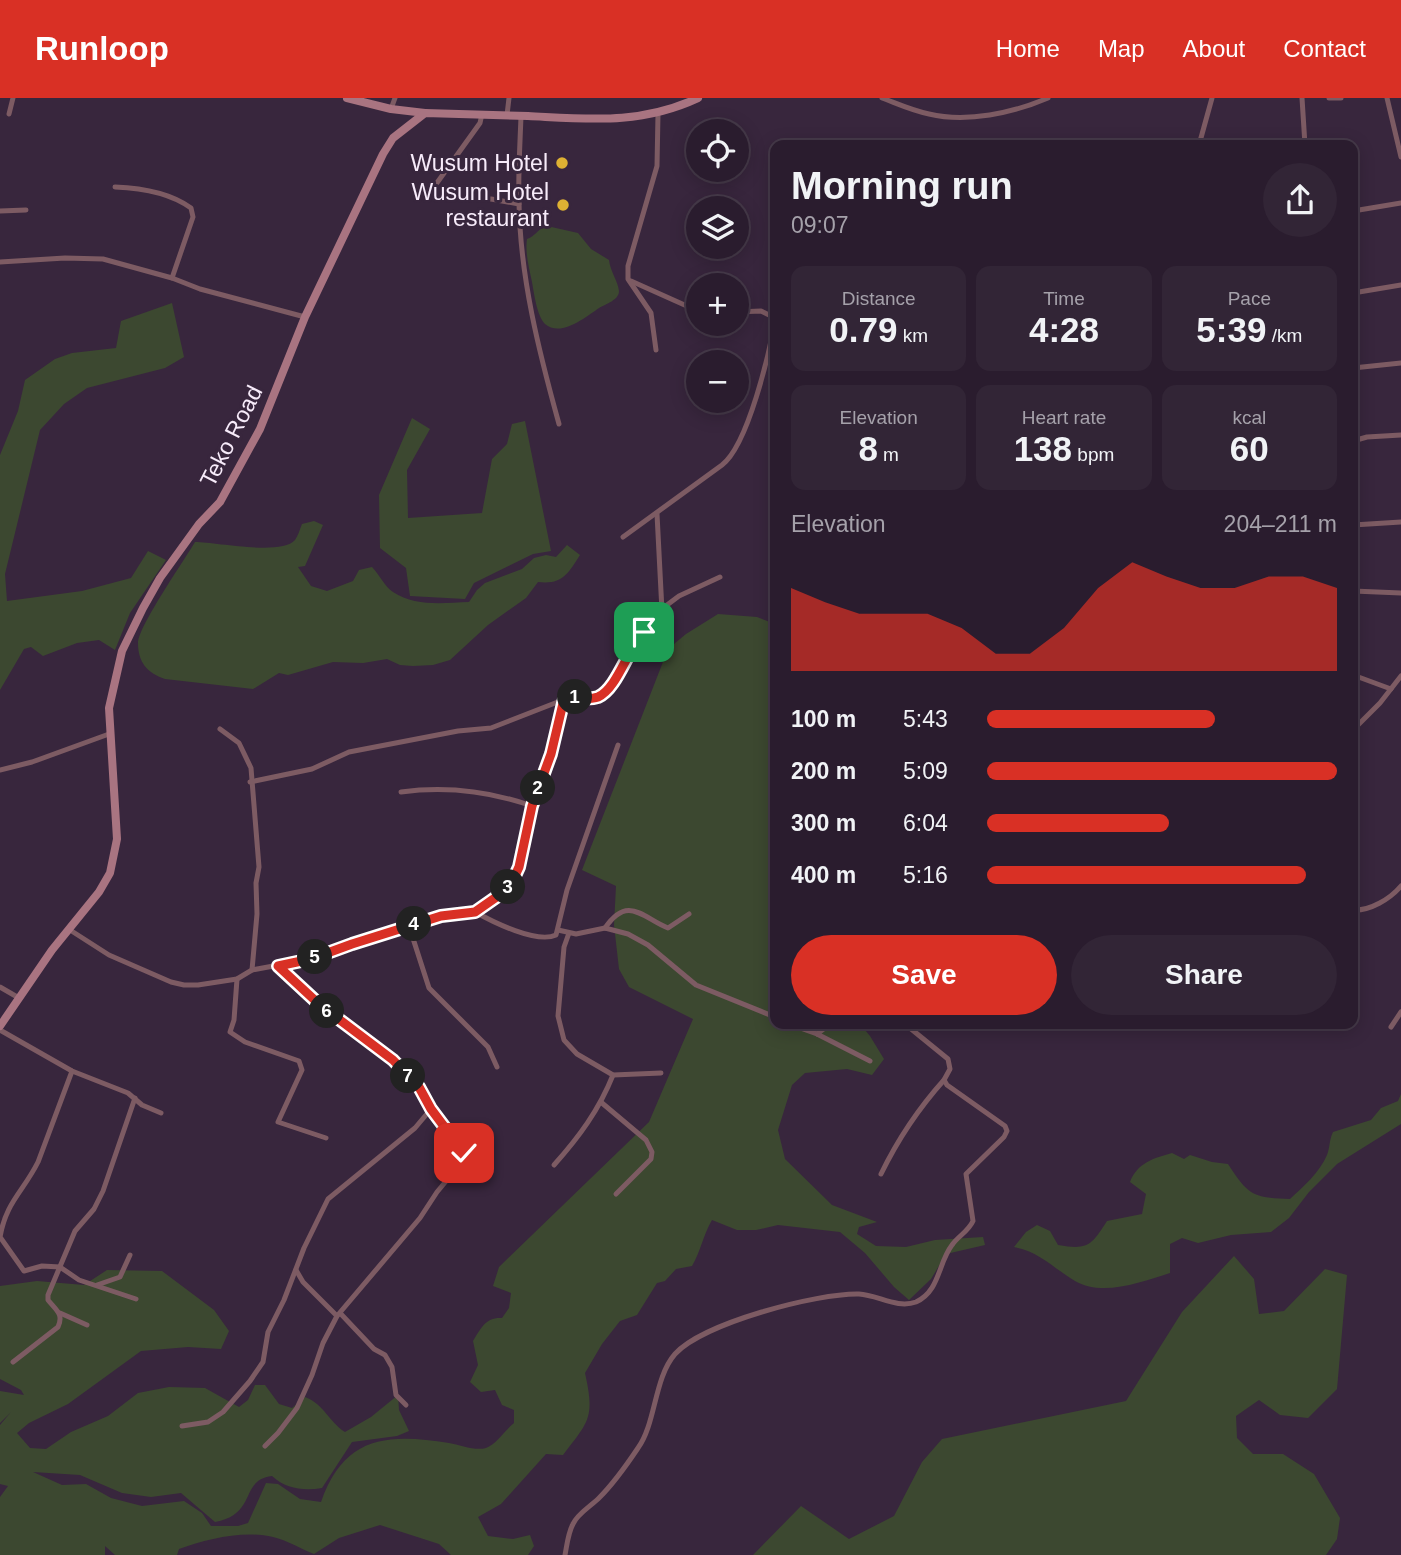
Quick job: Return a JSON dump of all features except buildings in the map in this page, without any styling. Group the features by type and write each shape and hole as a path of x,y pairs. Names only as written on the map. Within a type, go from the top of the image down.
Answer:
{"street":[{"path":"9,114 13,98"},
{"path":"347,98 391,109 425,113 595,119 658,114 698,98"},
{"path":"391,109 395,98"},
{"path":"507,115 509,98"},
{"path":"882,98 914,111 950,118 1019,109 1048,98"},
{"path":"1200,140 1212,98"},
{"path":"1302,98 1305,140"},
{"path":"1329,98 1341,98"},
{"path":"1387,98 1401,157"},
{"name":"Teko Road","path":"0,1028 52,950 99,892 110,873 117,839 108,708 122,651 160,578 220,502 260,429 305,317 383,154 393,138 425,113"},
{"path":"434,187 480,123 482,114"},
{"path":"656,350 650,313 628,279 631,254 657,166 658,114"},
{"path":"521,116 519,204 530,305 559,424"},
{"path":"115,187 146,188 191,208 193,218 172,278"},
{"path":"472,198 491,198 519,204"},
{"path":"1358,210 1401,203"},
{"path":"0,211 26,210"},
{"path":"0,262 65,258 103,260 305,317"},
{"path":"628,279 686,306"},
{"path":"1358,292 1401,285"},
{"path":"749,312 761,311 770,316"},
{"path":"623,537 729,460 735,452 746,426 770,337"},
{"path":"1358,367 1401,363"},
{"path":"1358,440 1367,437 1401,435"},
{"path":"657,514 662,611"},
{"path":"1358,525 1401,522"},
{"path":"250,782 312,769 349,752 491,727 575,696 594,698 606,691 635,641 662,611 679,596 720,577"},
{"path":"1358,591 1401,593"},
{"path":"1358,725 1401,676"},
{"path":"1358,677 1391,690"},
{"path":"70,930 109,955 172,982 198,985 237,979 252,970 311,959 441,916 475,912 505,891 519,867 532,806 551,754 564,699"},
{"path":"220,729 239,743 251,768 250,782 259,867 252,970"},
{"path":"0,770 33,762 108,734"},
{"path":"475,912 524,933 552,937 558,930 567,890 618,745"},
{"path":"401,792 436,789 494,793 532,806"},
{"path":"1358,910 1366,910 1401,888"},
{"path":"605,928 611,919 622,912 636,911 668,928 689,914"},
{"path":"409,926 429,988 488,1047 497,1067"},
{"path":"558,930 576,934 605,928 628,934 648,945 696,985 770,1015"},
{"path":"569,933 564,947 558,1016 561,1032 570,1049 613,1075 661,1073"},
{"path":"265,1446 297,1408 323,1343 339,1314 421,1219 437,1192 462,1162 464,1153 431,1109 419,1087 393,1060 320,1005 278,966"},
{"path":"237,979 234,1020 230,1032 245,1042 299,1061 301,1066 302,1070 278,1120 279,1124 327,1138"},
{"path":"0,987 19,998"},
{"path":"1391,1027 1401,1012"},
{"path":"0,1028 72,1071 135,1098 142,1105 161,1113"},
{"path":"803,1029 870,1061"},
{"path":"817,1034 824,1029"},
{"path":"881,1174 896,1143 921,1105 944,1080 950,1069 948,1059 911,1029"},
{"path":"72,1071 38,1162 31,1176 10,1202 1,1237 24,1271 42,1266 60,1267 79,1280 136,1299"},
{"path":"554,1165 579,1137 602,1103 613,1075"},
{"path":"565,1555 573,1522 620,1476 643,1442 664,1376 673,1356 684,1346 718,1326 825,1296 863,1294 905,1304 918,1301 930,1291 952,1245 970,1227 972,1221 966,1174 1004,1138 1007,1131 1005,1126 944,1080"},
{"path":"87,1325 60,1314 48,1300 75,1231 94,1209 103,1191 135,1098"},
{"path":"602,1103 646,1140 652,1152 651,1159 616,1194"},
{"path":"182,1426 208,1422 223,1412 250,1381 262,1362 268,1332 285,1300 304,1248 328,1199 415,1128 431,1109"},
{"path":"97,1285 120,1277 130,1255"},
{"path":"296,1270 303,1282 384,1356 392,1367 396,1395 406,1405"},
{"path":"13,1362 58,1327 60,1314"}],"green space":[{"path":"547,226 578,233 591,249 609,260 619,291 612,301 574,324 558,329 545,324 540,316 527,255 527,239"},
{"path":"172,303 184,357 165,368 87,388 64,404 40,430 5,574 7,601 82,591 131,578 148,551 166,560 130,613 115,650 99,640 77,643 43,656 31,647 24,649 0,690 0,455 18,411 25,380 55,359 72,353 116,348 121,321"},
{"path":"412,418 430,429 407,470 408,518 482,513 492,459 507,444 512,424 525,421 551,551 533,554 474,583 465,599 410,596 406,568 380,548 379,495"},
{"path":"314,521 323,525 305,566 298,567 311,586 327,591 353,581 359,570 372,567 390,590 402,597 430,603 469,602 485,583 522,569 534,558 546,555 556,557 567,545 580,555 564,577 553,582 538,582 526,598 488,625 450,660 433,665 400,665 387,659 363,663 333,662 288,675 279,673 253,689 165,679 153,674 145,666 138,650 140,634 195,542 263,548 288,545 295,540 302,524"},
{"path":"718,614 757,617 770,622 770,1029 864,1029 884,1059 872,1075 847,1069 805,1073 792,1085 778,1130 785,1159 832,1205 877,1222 859,1227 857,1234 876,1246 906,1247 935,1240 983,1237 985,1245 946,1254 931,1279 909,1300 865,1253 840,1232 778,1225 756,1230 737,1230 712,1220 692,1266 676,1269 665,1281 657,1283 637,1315 620,1321 602,1344 585,1373 589,1400 588,1418 563,1455 546,1454 501,1504 478,1517 488,1536 513,1539 530,1535 534,1546 528,1555 451,1555 439,1544 380,1525 339,1538 314,1554 278,1538 250,1535 201,1542 179,1549 177,1555 115,1555 105,1546 105,1555 0,1555 0,1497 8,1486 0,1484 0,1425 11,1412 0,1423 0,1391 24,1395 21,1390 0,1379 0,1286 37,1281 84,1285 107,1270 162,1271 214,1310 229,1331 221,1349 188,1347 141,1351 68,1404 29,1423 17,1433 30,1448 46,1449 71,1432 108,1416 138,1393 169,1387 205,1388 239,1407 248,1400 255,1385 265,1385 279,1404 292,1408 305,1397 312,1400 345,1432 371,1417 398,1395 399,1410 409,1431 397,1436 352,1442 322,1488 295,1488 272,1476 262,1479 255,1484 237,1512 215,1522 181,1493 151,1497 122,1493 80,1475 33,1472 62,1485 86,1484 111,1498 142,1506 184,1501 202,1513 211,1526 238,1526 248,1523 266,1483 278,1484 300,1499 321,1502 342,1464 355,1452 370,1444 406,1439 482,1449 493,1444 514,1423 514,1410 502,1405 495,1390 481,1392 470,1382 478,1365 473,1341 484,1324 492,1319 502,1318 509,1308 511,1293 493,1286 499,1267 649,1122 693,1019 629,987 619,969 614,925 616,886 582,870 668,649"},
{"path":"1401,1094 1401,1124 1337,1164 1309,1192 1289,1218 1271,1232 1231,1235 1198,1243 1182,1238 1170,1244 1170,1273 1110,1288 1086,1286 1039,1256 1014,1247 1026,1232 1037,1225 1050,1231 1058,1245 1082,1246 1097,1236 1107,1221 1142,1214 1146,1194 1130,1182 1137,1170 1147,1162 1172,1153 1184,1159 1190,1155 1228,1164 1253,1193 1290,1199 1320,1167 1327,1155 1333,1132 1371,1120 1381,1108 1398,1101"},
{"path":"1234,1256 1254,1279 1259,1314 1284,1311 1325,1269 1347,1275 1337,1389 1308,1418 1280,1415 1259,1400 1236,1416 1237,1438 1253,1454 1283,1454 1314,1474 1340,1518 1337,1539 1326,1555 753,1555 801,1506 849,1539 894,1516 922,1462 942,1439 1126,1401 1182,1312"}],"place":[{"name":"Wusum Hotel","path":"562,163"},
{"name":"Wusum Hotel restaurant","path":"563,205"}],"route":[{"path":"464,1153 431,1109 419,1087 393,1060 320,1005 278,966 311,959 441,916 475,912 505,891 519,867 532,806 551,754 564,699 575,696 594,698 606,691 635,641 644,632"}]}
